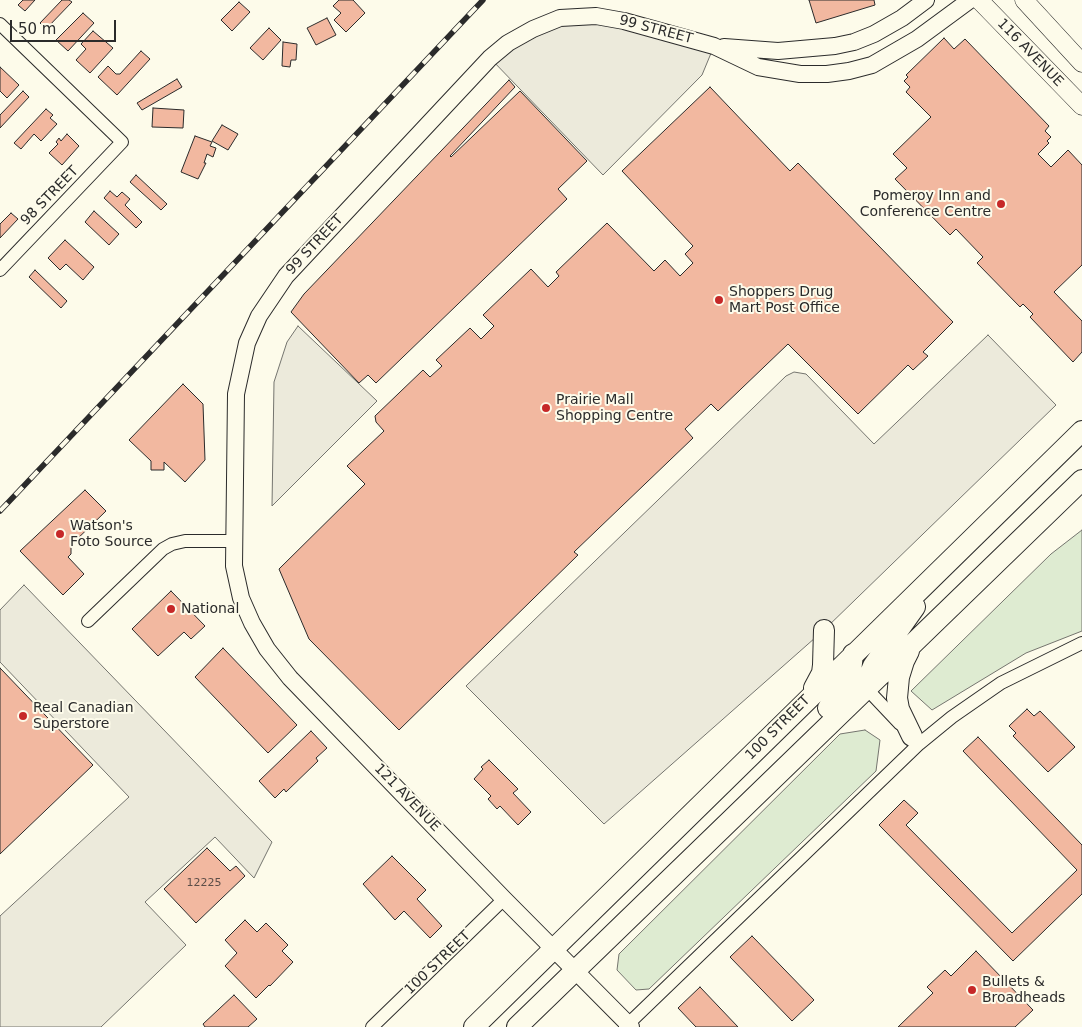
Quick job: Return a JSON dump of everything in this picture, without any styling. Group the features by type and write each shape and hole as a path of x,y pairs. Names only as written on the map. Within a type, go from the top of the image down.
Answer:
{"main road":[{"name":"116 AVENUE","path":"979,0 1082,106"},
{"path":"1024,0 1082,63"},
{"name":"100 STREET","path":"474,1027 1082,431"},
{"path":"517,1027 1082,480"},
{"path":"866,688 872,666 942,568"},
{"path":"809,698 822,673 824,630"},
{"path":"910,647 897,687 897,698 899,708 916,740"},
{"path":"768,784 846,688 852,673 853,654"}],"street":[{"name":"99 STREET","path":"714,46 778,51 835,46 854,42 874,34 902,18 926,0"},
{"name":"99 STREET","path":"233,541 236,394 247,343 259,316 286,276 490,58 508,43 533,29 560,18 596,16 624,21 714,46 758,67 800,74 827,74 872,65 892,55 970,0"},
{"name":"98 STREET","path":"0,24 122,142 0,270"},
{"path":"88,621 163,548 185,541 233,541"},
{"name":"121 AVENUE","path":"233,541 234,566 241,598 252,624 267,649 290,678 628,1026"},
{"path":"628,1026 916,740 952,718 1001,683 1082,643"},
{"path":"866,688 916,740"},
{"name":"100 STREET","path":"372,1027 504,899"}],"green space":[{"path":"1082,530 1082,631 1026,653 932,710 911,691 1051,554"},
{"path":"865,730 880,740 876,771 649,989 636,990 617,970 619,954 840,734"}],"shaded area":[{"path":"578,16 714,46 702,75 603,175 490,58"},
{"path":"298,326 377,401 272,506 274,382 287,342"},
{"path":"988,335 1056,405 824,630 604,824 466,686 786,376 794,372 806,374 874,444"},
{"path":"24,585 272,842 254,878 215,837 145,902 186,945 101,1027 0,1027 0,916 129,797 0,662 0,610"}],"building":[{"path":"23,0 35,0 25,11 18,5"},
{"path":"62,0 72,2 46,29 40,23"},
{"path":"339,0 353,0 365,13 346,32 334,20 341,13 333,6"},
{"path":"809,0 874,0 875,5 816,23"},
{"path":"239,2 250,12 232,31 221,20"},
{"path":"83,13 94,23 68,51 56,40"},
{"path":"327,18 336,35 316,45 307,28"},
{"path":"269,28 281,40 263,60 250,48"},
{"path":"93,31 113,48 90,73 76,60 86,49 81,44"},
{"name":"Pomeroy Inn and Conference Centre","path":"944,38 954,49 965,39 1049,126 1045,131 1051,137 1047,141 1049,143 1038,154 1051,167 1068,150 1082,165 1082,265 1054,292 1082,321 1082,352 1073,362 1030,317 1033,314 1023,304 1020,307 977,263 983,257 956,229 950,235 895,179 907,168 893,154 931,117 906,92 910,87 904,81 908,77 906,75"},
{"path":"283,42 297,44 296,60 291,60 290,67 282,66"},
{"path":"141,51 150,59 117,95 98,77 108,66 116,74 120,74"},
{"path":"0,67 19,85 7,98 0,91"},
{"path":"177,79 182,87 142,110 137,103"},
{"path":"509,80 515,87 450,156 520,91 587,161 558,189 567,199 376,383 368,375 359,383 291,312 304,294"},
{"name":"Prairie Mall Shopping Centre","path":"710,87 790,171 798,163 953,322 923,352 928,356 913,370 908,365 858,414 788,344 718,411 711,404 685,429 693,438 574,552 578,555 399,730 309,639 279,569 365,484 347,466 384,431 376,422 375,416 423,370 430,377 442,366 436,360 470,328 481,339 494,326 483,315 531,269 548,287 559,276 556,272 607,223 654,271 665,260 680,276 693,263 685,254 693,246 622,171"},
{"path":"23,91 29,97 0,128 0,115"},
{"path":"153,108 184,110 183,128 152,127"},
{"path":"46,109 53,115 50,118 57,124 41,141 34,134 21,149 14,143"},
{"path":"222,125 238,134 228,150 212,141"},
{"path":"67,134 79,146 62,165 49,153 58,144 56,142 59,138 61,141"},
{"path":"195,136 212,142 210,146 216,148 213,157 207,154 204,163 206,163 198,179 181,172"},
{"path":"136,175 167,204 161,210 130,182"},
{"path":"110,191 117,197 122,192 130,199 125,205 142,222 136,228 104,198"},
{"path":"94,211 119,234 109,245 85,222"},
{"path":"11,213 18,219 0,238 0,224"},
{"path":"65,240 94,267 83,280 66,264 60,270 48,258"},
{"path":"35,270 67,301 61,308 29,277"},
{"path":"183,384 203,404 205,460 185,482 164,462 164,470 151,470 151,461 129,440"},
{"name":"Watson's Foto Source","path":"85,490 106,511 71,545 71,554 68,557 84,574 63,595 20,551"},
{"name":"National","path":"171,591 205,626 191,639 184,632 158,656 132,629"},
{"path":"223,648 297,725 268,753 195,677"},
{"name":"Real Canadian Superstore","path":"0,668 93,765 0,854"},
{"path":"1027,709 1034,716 1040,711 1075,747 1048,772 1013,736 1016,733 1009,726"},
{"path":"311,731 327,748 316,758 318,761 286,792 284,789 275,798 259,781"},
{"path":"978,737 1082,845 1082,894 1013,961 879,825 904,800 918,813 906,825 1012,933 1077,870 963,751"},
{"path":"489,760 518,789 513,793 531,812 518,825 500,806 497,809 488,799 491,796 474,779 483,769 481,767"},
{"path":"207,848 230,871 236,866 245,876 196,923 164,889"},
{"path":"392,856 426,890 417,899 442,926 430,938 404,911 395,920 363,884"},
{"path":"245,920 257,932 266,923 288,945 282,951 293,962 256,998 225,966 237,953 225,940"},
{"path":"752,936 814,1000 792,1021 730,957"},
{"name":"Bullets & Broadheads","path":"976,951 1033,1010 1015,1027 898,1027 933,993 927,987 945,970 951,976"},
{"path":"700,987 738,1027 696,1027 678,1008"},
{"path":"234,995 257,1019 248,1027 205,1027 203,1024"}],"railway":[{"path":"0,511 483,0"}],"place":[{"name":"Pomeroy Inn and Conference Centre","path":"1001,204"},
{"name":"Shoppers Drug Mart Post Office","path":"719,300"},
{"name":"Prairie Mall Shopping Centre","path":"546,408"},
{"name":"Watson's Foto Source","path":"60,534"},
{"name":"National","path":"171,609"},
{"name":"Real Canadian Superstore","path":"23,716"},
{"name":"Bullets & Broadheads","path":"972,990"}]}
